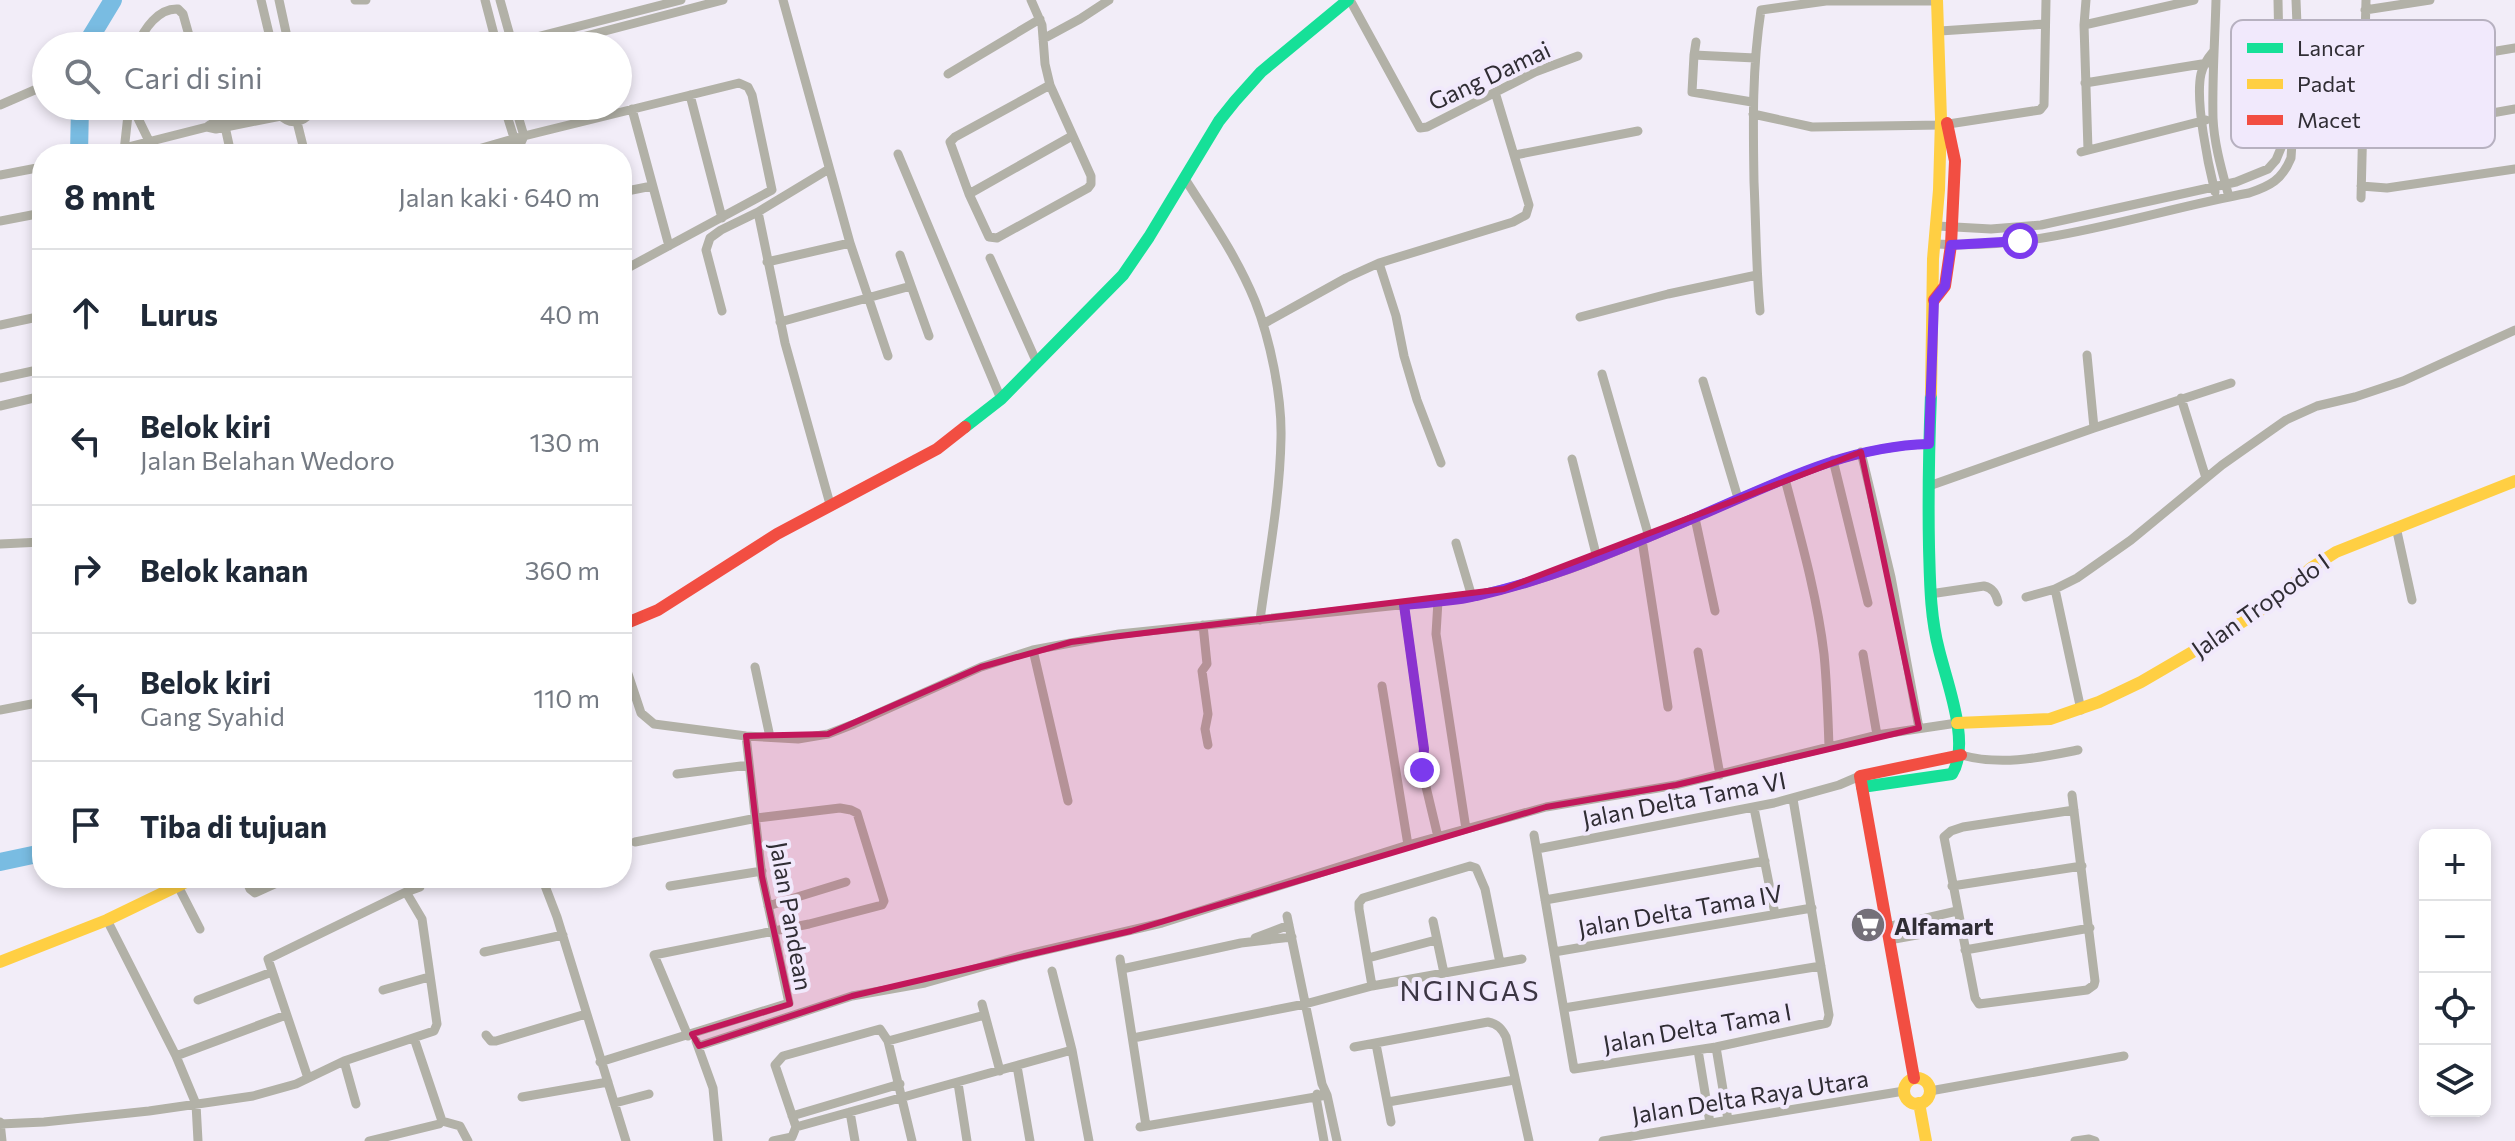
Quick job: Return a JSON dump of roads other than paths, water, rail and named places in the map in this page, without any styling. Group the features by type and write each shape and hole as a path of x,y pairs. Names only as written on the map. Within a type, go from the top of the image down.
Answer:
{"street":[{"path":"261,0 269,32"},
{"path":"279,0 286,32"},
{"path":"355,0 366,0"},
{"path":"485,0 499,32"},
{"path":"500,0 503,32"},
{"path":"555,32 681,0"},
{"path":"601,32 723,0"},
{"path":"783,0 850,243 888,356"},
{"path":"1031,0 1040,19 1050,85 1092,178 1088,188 995,238 987,236 950,142 1050,85"},
{"path":"1088,0 1094,10"},
{"path":"1043,39 1109,0"},
{"path":"632,622 658,610 777,534 937,449 1001,399 1123,275 1219,121 1249,84 1349,0"},
{"name":"Gang Damai","path":"1349,0 1420,128 1535,72 1578,56"},
{"path":"1760,311 1752,102 1761,10 1826,1 1938,0 1944,125 1955,170 1951,245 1945,286 1934,300"},
{"path":"1753,114 1812,127 1944,125 2042,109 2046,0"},
{"path":"2086,0 2084,151 2208,120"},
{"path":"2084,25 2194,0"},
{"path":"2216,0 2213,52 2199,85 2229,197"},
{"path":"2278,0 2279,20"},
{"path":"2296,0 2297,20"},
{"path":"2366,5 2430,0"},
{"path":"145,32 163,11 171,8 183,14 188,32"},
{"path":"948,74 1040,19"},
{"path":"1940,31 2045,24"},
{"path":"1696,42 1692,92 1752,102"},
{"path":"2495,51 2515,48"},
{"path":"1694,55 1755,58"},
{"path":"2085,83 2210,63"},
{"path":"2210,63 2208,120 2217,199"},
{"path":"632,266 771,192 773,188 748,87 739,83 632,109 669,246"},
{"path":"0,105 32,91"},
{"path":"1263,324 1379,263 1523,218 1529,205 1495,92"},
{"path":"690,95 722,218"},
{"path":"2495,113 2515,109"},
{"path":"125,144 128,120"},
{"path":"138,120 149,141"},
{"path":"215,120 226,144"},
{"path":"142,144 235,120"},
{"path":"285,120 301,120"},
{"path":"510,120 520,143"},
{"path":"517,120 520,143"},
{"path":"520,143 596,120"},
{"path":"297,122 302,144"},
{"path":"1515,155 1638,131"},
{"path":"969,194 1072,136"},
{"path":"1914,1078 1861,782 1952,774 1959,767 1961,755 1957,723 1939,659 1930,594 1929,444 1933,274 1947,144"},
{"path":"1937,226 2016,229 2225,184 2268,169 2279,155 2279,148"},
{"path":"1936,244 2050,237 2261,189 2272,185 2285,173 2292,148"},
{"path":"2361,198 2362,148"},
{"path":"898,154 1001,399"},
{"path":"0,175 32,169"},
{"path":"722,311 706,250 707,242 721,230 758,212 829,169"},
{"path":"2361,186 2387,188 2515,169"},
{"path":"1185,179 1245,279 1263,324 1277,393 1281,434 1279,476 1260,620"},
{"path":"632,190 652,186"},
{"path":"758,212 780,322 830,504"},
{"path":"0,221 32,215"},
{"path":"767,262 850,243"},
{"path":"900,255 929,336"},
{"path":"990,258 1037,363"},
{"path":"1379,263 1417,400 1441,463"},
{"path":"1580,317 1757,275"},
{"path":"780,322 911,286"},
{"path":"0,325 32,318"},
{"path":"2026,597 2055,589 2077,578 2266,433 2298,414 2403,381 2515,330"},
{"path":"2087,355 2094,428"},
{"path":"0,378 32,371"},
{"path":"1602,374 1646,538 1668,707"},
{"path":"1703,381 1738,498"},
{"path":"1929,486 2231,383"},
{"path":"0,406 32,398"},
{"path":"2181,398 2206,478"},
{"path":"632,686 641,713 654,724 746,736 798,739 828,734 971,672 1033,650 1119,634 1472,597 1543,578 1597,558 1833,460 1900,444 1929,444"},
{"path":"1861,452 1891,577 1919,728"},
{"path":"1572,459 1597,558"},
{"path":"1833,460 1868,603"},
{"path":"1785,479 1821,635 1829,747"},
{"name":"Jalan Tropodo I","path":"1957,723 2050,719 2081,710 2141,682 2225,633 2272,603 2323,559 2515,481"},
{"path":"1695,518 1715,611"},
{"path":"2396,527 2412,600"},
{"path":"0,544 32,542"},
{"path":"1456,543 1472,597"},
{"path":"1930,594 1984,586 1990,587 1998,602"},
{"path":"2055,589 2081,710"},
{"path":"1438,601 1436,634 1466,829"},
{"path":"1404,605 1424,749 1422,770 1438,837"},
{"path":"1203,625 1207,664 1202,673 1208,714 1205,729 1208,745"},
{"path":"1033,650 1068,801"},
{"path":"1698,652 1720,775"},
{"path":"1863,654 1877,735"},
{"path":"755,667 770,737"},
{"path":"1382,686 1408,845"},
{"path":"0,710 32,704"},
{"path":"699,1046 852,996 925,983 1024,955 1162,923 1408,845 1577,800 1676,785 1877,735 1957,723"},
{"name":"Jalan Pandean","path":"687,1036 789,1003 762,871 746,736"},
{"path":"1961,755 1980,760 2008,761 2078,750"},
{"path":"677,774 749,765"},
{"name":"Jalan Delta Tama VI","path":"1537,849 1754,808 1861,782"},
{"path":"2072,795 2090,928 2094,985 2087,990 1979,1004 1975,998 1943,839 1948,833 1963,827 2074,810"},
{"path":"1534,835 1564,1008 1821,966 1793,799"},
{"path":"635,842 757,818 840,808 853,810 857,813 884,904 774,932 654,955 687,1036 699,1046 713,1088 718,1141"},
{"path":"1754,808 1775,914"},
{"path":"1545,900 1765,861"},
{"path":"1372,986 1359,909 1361,900 1473,866 1485,889 1500,963"},
{"path":"1952,886 2082,866"},
{"path":"670,886 762,871"},
{"path":"768,906 846,882"},
{"path":"0,962 107,920 174,888"},
{"path":"179,888 200,929"},
{"path":"308,1078 269,957 417,888"},
{"path":"546,888 626,1141"},
{"path":"2,1141 0,1123 44,1122 253,1096 434,1031 437,1027 422,919 406,892"},
{"name":"Jalan Delta Tama IV","path":"1554,952 1812,908"},
{"path":"1888,933 1957,911"},
{"path":"107,920 176,1056 196,1104 198,1141"},
{"path":"1241,943 1288,921 1337,1141"},
{"path":"1433,921 1444,973"},
{"path":"1888,933 1961,927"},
{"path":"1965,950 2090,928"},
{"path":"484,952 563,935"},
{"path":"1292,937 1121,964 1143,1126 1327,1095"},
{"path":"1368,958 1436,940"},
{"path":"1133,1038 1305,1004 1372,986 1522,959"},
{"name":"Jalan Delta Tama I","path":"1564,1008 1574,1069 1698,1050 1827,1023 1829,1015 1821,966"},
{"path":"1052,971 1072,1050 1089,1141"},
{"path":"198,1000 272,972"},
{"path":"383,990 429,977"},
{"path":"982,1004 1000,1071"},
{"path":"486,1035 496,1041 586,1014"},
{"path":"176,1056 286,1015"},
{"path":"888,1041 985,1015"},
{"path":"1354,1047 1491,1023 1500,1028 1506,1037 1529,1141"},
{"path":"794,1135 792,1116 775,1065 779,1059 875,1029 883,1031 888,1041 912,1141"},
{"path":"600,1062 687,1036"},
{"path":"414,1038 442,1121"},
{"path":"1376,1044 1391,1122"},
{"path":"1716,1047 1728,1120"},
{"path":"773,1141 850,1112 1072,1050"},
{"path":"1698,1050 1710,1123"},
{"path":"1930,1091 2124,1056"},
{"path":"344,1061 356,1104"},
{"path":"1017,1066 1030,1141"},
{"path":"1914,1078 1923,1079 1930,1091 1927,1099 1919,1103 1907,1099 1904,1091 1907,1082 1914,1078"},
{"path":"1388,1102 1514,1080"},
{"path":"522,1097 608,1082"},
{"path":"958,1083 967,1141"},
{"path":"792,1116 900,1084"},
{"path":"1322,1084 1316,1097 1324,1141"},
{"name":"Jalan Delta Raya Utara","path":"1603,1141 1904,1091"},
{"path":"615,1103 649,1094"},
{"path":"1919,1103 1926,1141"},
{"path":"850,1112 855,1141"},
{"path":"369,1141 442,1121"},
{"path":"442,1121 460,1126 468,1141"},
{"path":"2075,1141 2095,1141"}],"waterway":[{"path":"94,32 113,0"},
{"path":"79,144 80,120"},
{"path":"0,862 32,855"}],"place":[{"name":"Alfamart","path":"1868,925"}],"district":[{"name":"NGINGAS","path":"1470,990"}]}
